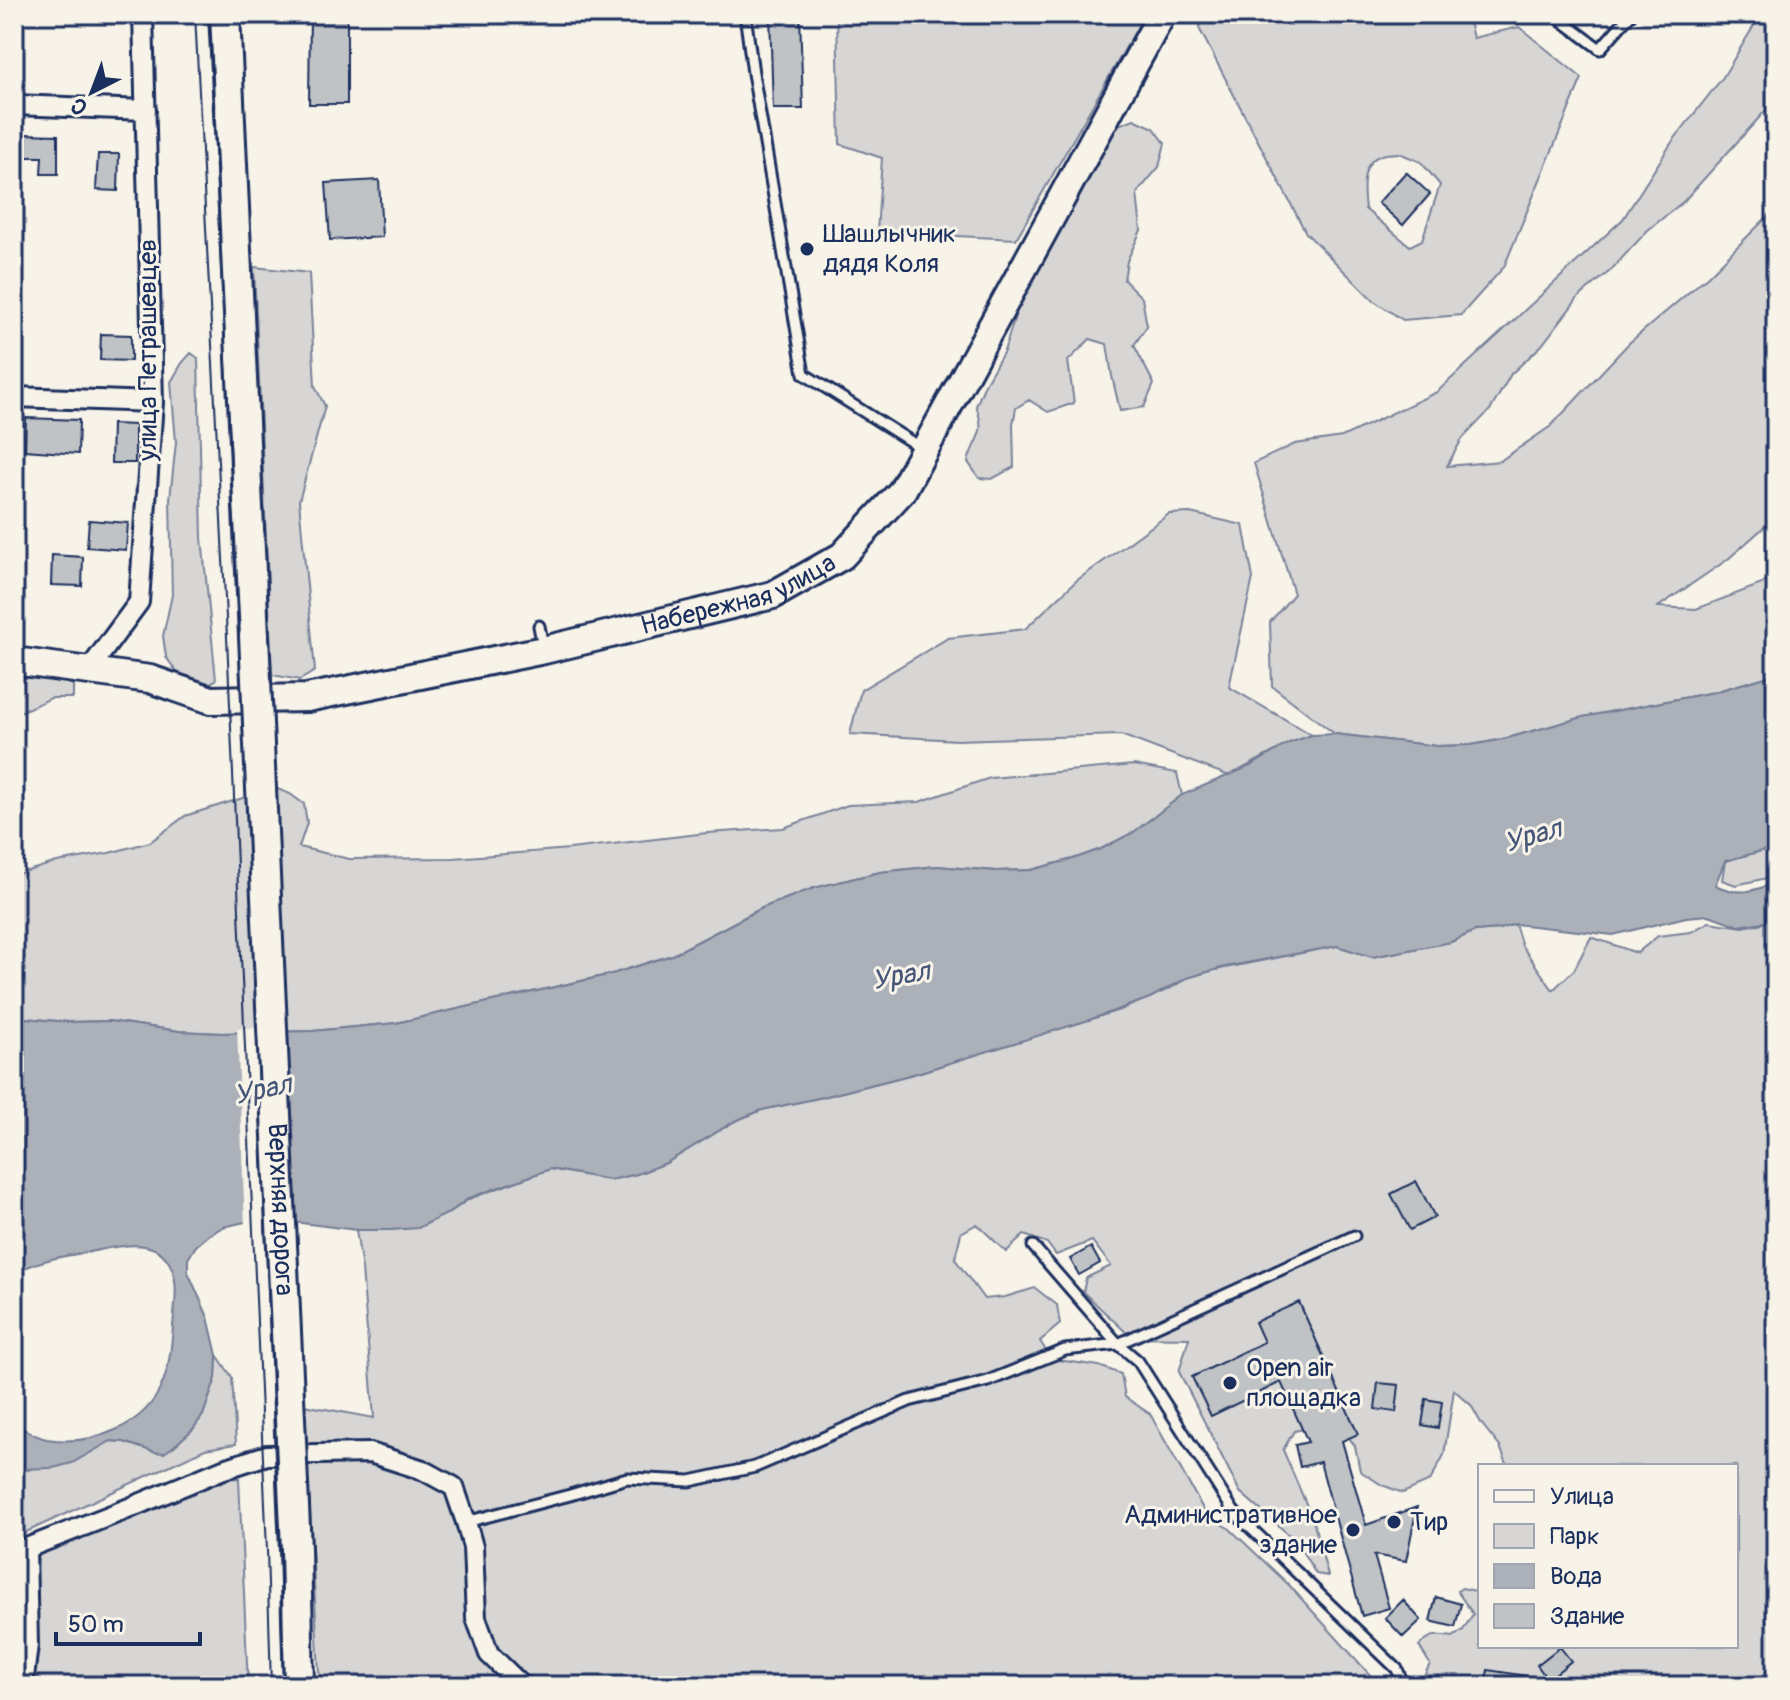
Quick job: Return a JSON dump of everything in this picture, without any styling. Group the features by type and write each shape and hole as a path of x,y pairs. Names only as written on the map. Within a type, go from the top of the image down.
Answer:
{"main road":[{"name":"Верхняя дорога","path":"225,14 296,1549 299,1686"},
{"name":"Набережная улица","path":"14,661 150,679 211,700 307,698 541,638 773,595 842,556 902,491 1162,14"}],"street":[{"name":"улица Петрашевцев","path":"89,670 139,602 153,402 143,14"},
{"path":"14,105 146,110"},
{"path":"14,397 153,402"},
{"path":"23,1686 28,1645 20,1550 221,1470 267,1455 370,1453 423,1470 454,1487 473,1547 476,1618 489,1654 522,1686"}],"lane":[{"path":"745,14 804,374 924,450"},
{"path":"1553,14 1600,49 1631,14"},
{"path":"466,1522 627,1478 690,1481 755,1467 909,1401 988,1381 1065,1350 1118,1344 1354,1236"},
{"path":"1033,1246 1118,1344 1138,1361 1234,1512 1397,1669 1404,1686"}],"green space":[{"path":"837,14 1145,14 1016,239 877,232 882,158 840,144"},
{"path":"1202,14 1467,14 1473,38 1519,27 1582,78 1504,267 1461,315 1403,320 1374,301 1306,233 1199,28","holes":["1399,153 1421,162 1440,185 1422,240 1410,246 1365,209 1364,179 1369,165 1381,155"]},
{"path":"1761,14 1776,14 1776,99 1684,201 1648,230 1610,271 1578,298 1542,345 1511,374 1491,409 1462,439 1447,466 1500,461 1551,426 1629,343 1708,276 1776,208 1776,513 1727,560 1658,607 1696,609 1762,584 1776,571 1776,674 1714,692 1583,717 1471,745 1437,746 1335,734 1272,686 1270,622 1294,594 1254,463 1295,444 1342,437 1437,392 1623,219 1672,142 1723,77"},
{"path":"1134,119 1154,128 1165,143 1159,167 1137,193 1141,230 1127,261 1124,280 1142,298 1147,326 1134,345 1154,384 1144,407 1120,411 1107,344 1090,339 1068,361 1074,403 1048,412 1029,400 1016,408 1013,424 1014,467 992,479 979,478 968,462 980,430 976,406 1004,351 1019,304 1101,145 1118,125"},
{"path":"254,267 309,273 315,386 325,406 299,501 315,671 300,680 272,675"},
{"path":"191,353 198,358 202,538 216,680 206,685 182,679 166,657 163,636 172,595 170,499 176,442 171,382"},
{"path":"1190,513 1243,525 1253,578 1229,687 1312,735 1229,776 1121,735 957,740 850,734 861,690 948,638 1025,629 1076,581 1169,514"},
{"path":"14,668 52,676 73,685 73,698 51,698 20,712 14,710"},
{"path":"1134,765 1177,773 1182,795 1134,832 1073,859 1031,870 996,871 937,866 880,872 814,888 762,908 672,955 612,974 396,1023 312,1031 221,1033 179,1031 109,1021 68,1022 14,1017 14,875 57,862 150,842 185,816 275,788 304,804 307,823 299,847 349,859 453,858 783,828 848,805 919,802 990,778"},
{"path":"1776,847 1776,876 1736,885 1722,880 1725,861"},
{"path":"1776,921 1776,1664 1751,1686 1422,1686 1430,1664 1419,1646 1431,1637 1453,1637 1463,1630 1473,1614 1457,1591 1462,1588 1478,1592 1478,1648 1738,1648 1738,1464 1507,1464 1500,1447 1471,1405 1454,1390 1444,1455 1430,1481 1403,1493 1382,1485 1360,1471 1355,1446 1340,1426 1294,1431 1283,1450 1313,1520 1328,1576 1316,1574 1296,1541 1240,1492 1179,1372 1189,1338 1131,1337 1083,1292 1086,1278 1111,1266 1092,1241 1056,1255 1047,1243 1024,1235 1006,1252 977,1224 961,1233 955,1259 984,1299 1005,1297 1035,1288 1057,1305 1060,1324 1040,1341 1051,1359 1099,1366 1121,1374 1125,1397 1150,1414 1207,1516 1230,1529 1289,1585 1380,1686 328,1686 319,1672 304,1405 374,1418 356,1230 391,1230 449,1213 469,1199 550,1169 610,1180 637,1174 666,1163 735,1121 762,1110 917,1073 1123,1009 1187,978 1210,971 1337,946 1372,957 1451,942 1475,931 1515,924 1522,946 1553,990 1574,970 1591,937 1637,953 1658,936 1691,932 1709,922 1743,927","holes":["1248,1350 1267,1389 1211,1416 1193,1377"]},
{"path":"217,1355 232,1377 236,1444 205,1449 14,1535 14,1469 28,1470 111,1441 154,1452 164,1452 173,1447 203,1415 216,1378"},
{"path":"239,1478 248,1686 14,1686 14,1654 34,1658 39,1553 66,1545 210,1479"}],"water":[{"name":"Урал","path":"1776,674 1776,847 1725,861 1715,885 1731,891 1746,891 1776,882 1776,920 1739,926 1709,915 1686,917 1613,935 1515,924 1475,931 1451,942 1372,957 1337,946 1225,967 1187,978 1150,998 1089,1020 917,1073 762,1110 735,1121 666,1163 637,1174 610,1180 550,1169 469,1198 449,1213 418,1228 356,1230 278,1220 223,1227 196,1246 188,1259 188,1272 208,1317 217,1355 216,1378 203,1415 193,1429 164,1453 111,1441 72,1463 53,1468 14,1469 14,1424 47,1439 82,1439 116,1430 144,1411 155,1398 166,1374 176,1293 175,1277 169,1263 158,1251 149,1247 119,1247 60,1257 31,1265 14,1274 14,1017 68,1022 109,1021 179,1031 221,1033 312,1031 396,1023 612,974 672,955 762,908 814,888 880,872 937,866 996,871 1031,870 1073,859 1134,832 1182,795 1312,735 1335,734 1437,746 1471,745 1583,717 1714,692"}],"pier":[{"path":"237,1028 282,1028 277,1224 245,1226"}],"building":[{"path":"310,14 347,14 347,104 309,104"},
{"path":"770,14 800,14 803,109 773,109"},
{"path":"22,134 58,135 58,174 41,174 42,157 22,157"},
{"path":"98,154 119,154 118,191 96,190"},
{"path":"1406,172 1430,194 1403,225 1378,203"},
{"path":"379,180 382,237 330,240 326,183"},
{"path":"101,334 131,335 131,361 100,360"},
{"path":"26,418 79,420 78,454 25,450"},
{"path":"112,424 135,425 135,463 111,463"},
{"path":"89,520 128,523 126,550 87,547"},
{"path":"52,555 83,557 82,586 51,585"},
{"path":"1416,1181 1435,1217 1410,1230 1391,1194"},
{"path":"1091,1247 1100,1263 1079,1275 1070,1259"},
{"path":"1299,1302 1358,1434 1342,1441 1366,1525 1417,1507 1406,1561 1374,1555 1389,1608 1362,1616 1320,1462 1300,1467 1295,1445 1308,1442 1281,1382 1211,1416 1192,1377 1264,1342 1255,1322"},
{"path":"1378,1383 1399,1385 1396,1412 1375,1409"},
{"path":"1426,1399 1442,1402 1438,1428 1422,1425"},
{"path":"1436,1597 1461,1604 1455,1627 1430,1621"},
{"path":"1403,1600 1421,1620 1403,1637 1385,1618"},
{"path":"1559,1648 1571,1661 1548,1680 1537,1665"},
{"path":"1488,1670 1534,1677 1533,1686 1485,1686"}],"tram line":[{"path":"195,14 227,637 271,1686"},
{"path":"208,14 240,636 283,1686"}],"place":[{"name":"Шашлычник дядя Коля","path":"807,249"},
{"name":"Open air площадка","path":"1230,1383"},
{"name":"Тир","path":"1394,1522"},
{"name":"Административное здание","path":"1353,1530"}]}
